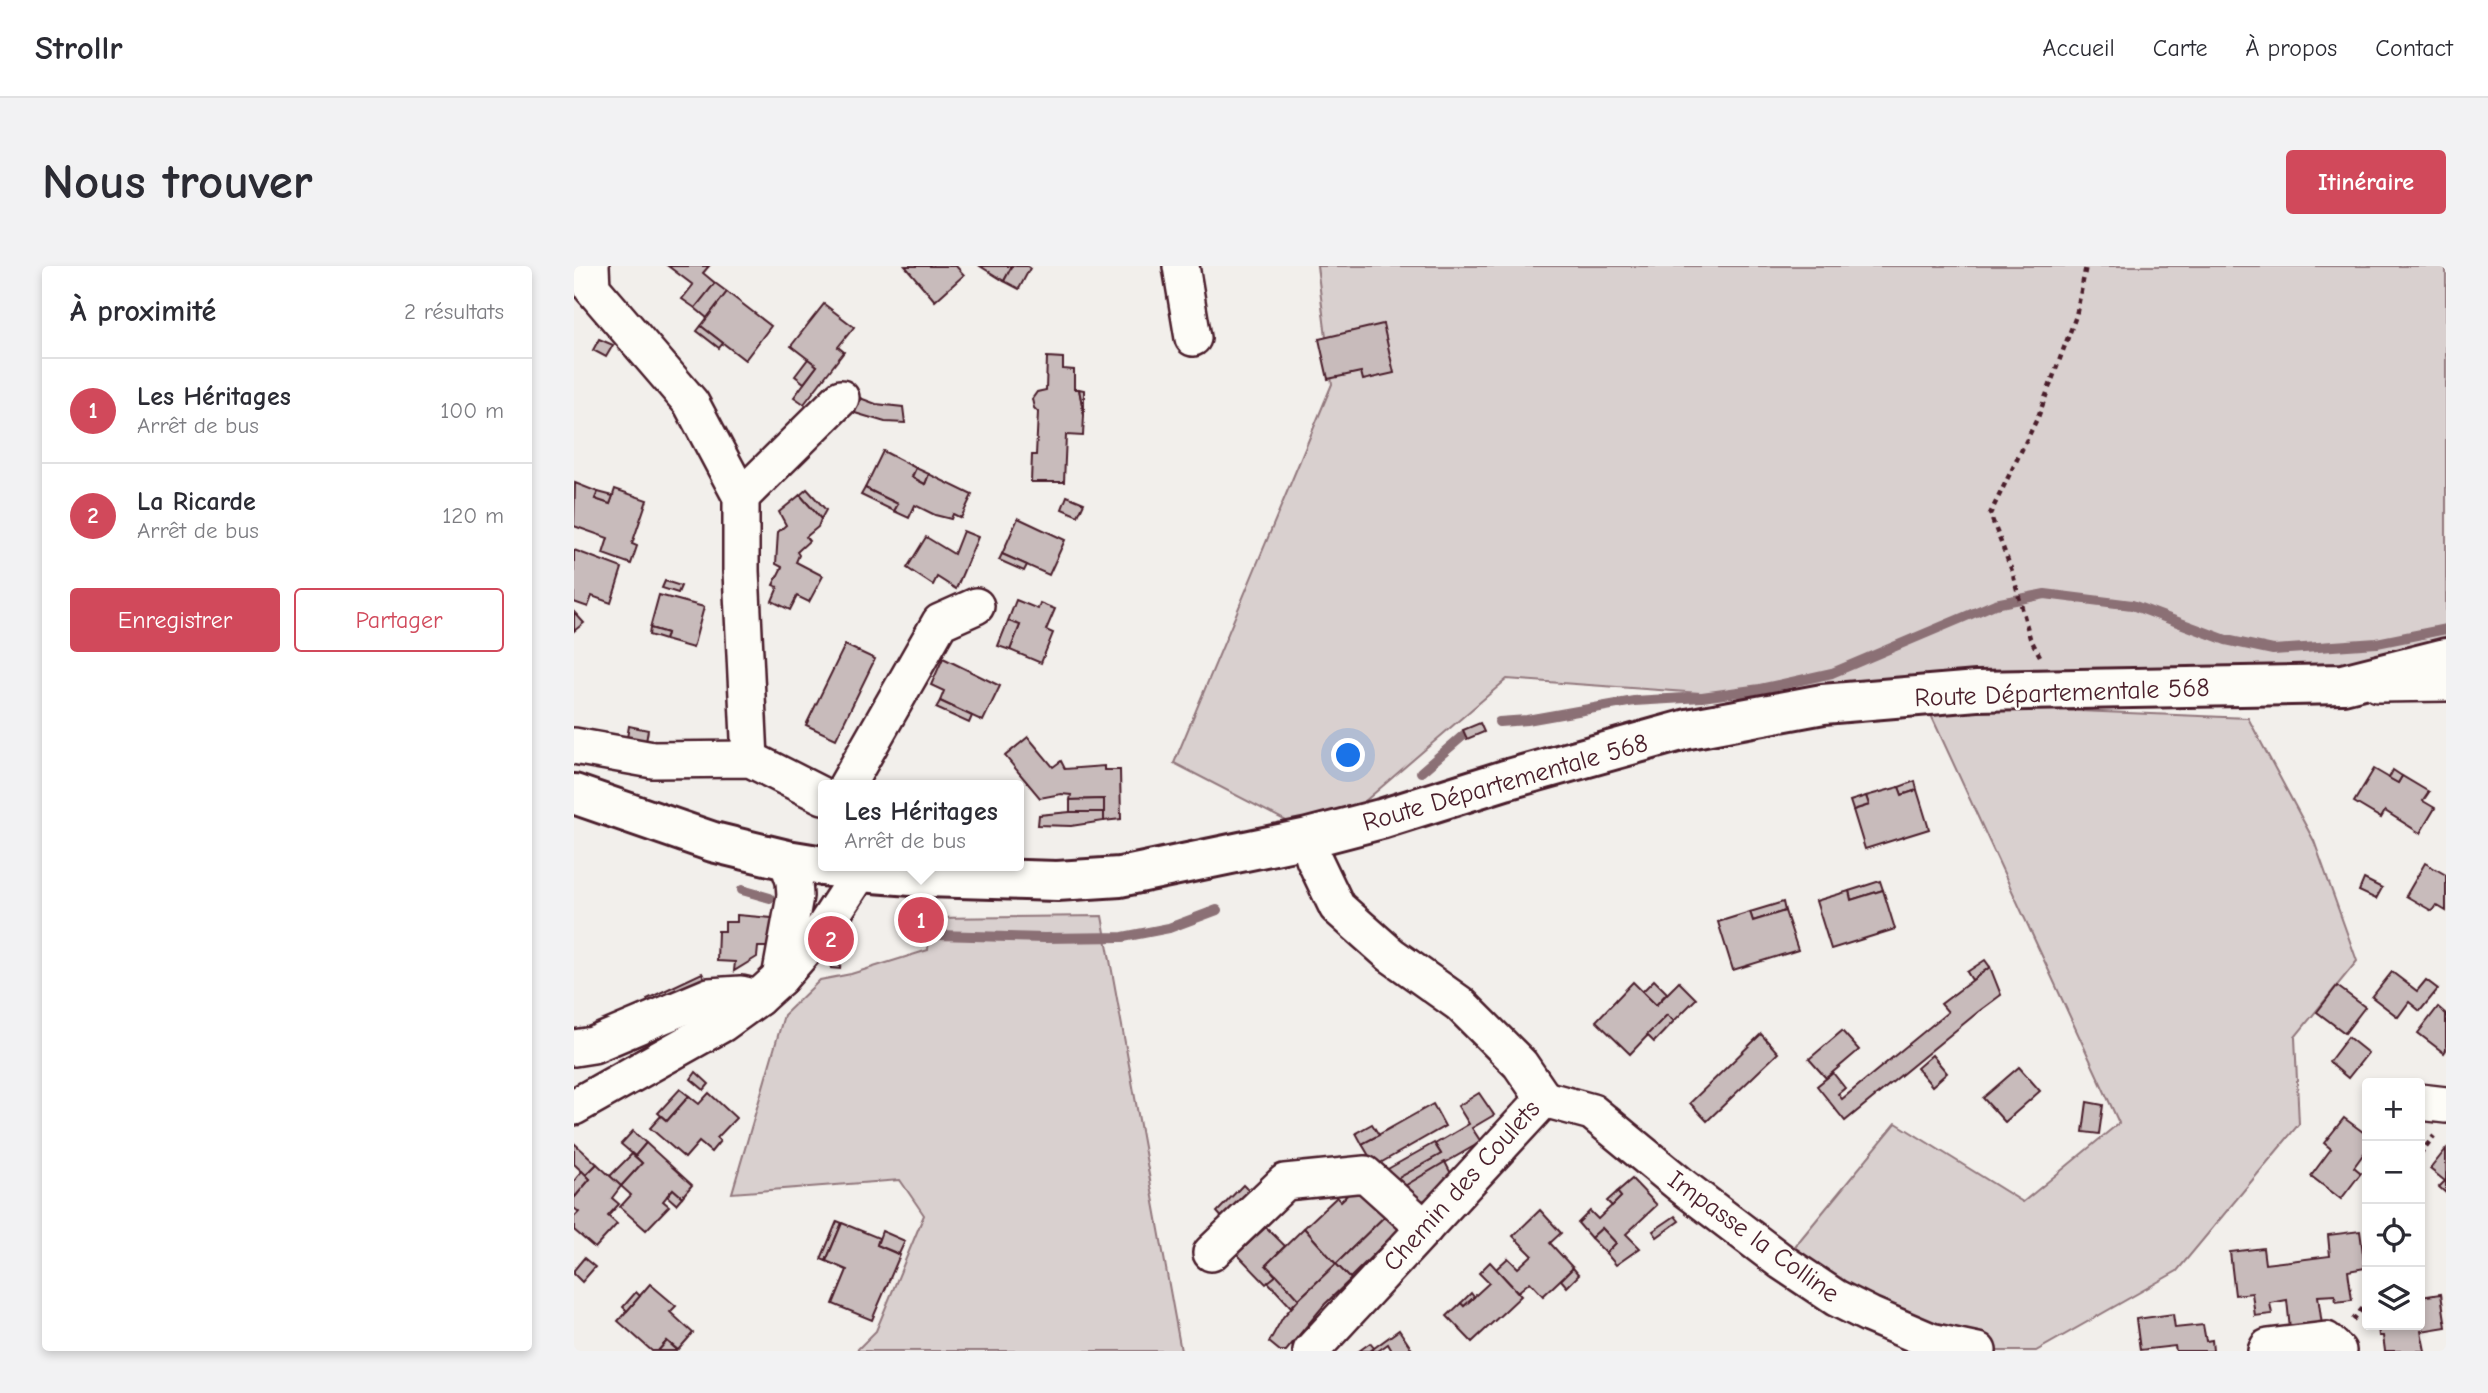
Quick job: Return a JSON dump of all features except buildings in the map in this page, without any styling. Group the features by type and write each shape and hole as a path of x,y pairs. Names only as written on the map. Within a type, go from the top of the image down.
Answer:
{"main road":[{"name":"Route Départementale 568","path":"874,871 1033,881 1120,877 1308,838 1381,819 1505,780 1688,729 1824,704 1977,691 2343,684 2446,659"},
{"name":"Route Départementale 568","path":"574,794 713,842 787,860 818,864"}],"street":[{"path":"591,266 592,288 691,403 741,497 741,571 750,759"},
{"path":"1181,266 1193,338"},
{"path":"741,497 841,398"},
{"path":"851,780 940,622 976,606"},
{"path":"2343,684 2446,683"},
{"path":"574,746 653,760 750,759 818,793"},
{"name":"Chemin des Coulets","path":"1308,838 1314,859 1337,907 1391,955 1460,1004 1520,1064 1544,1099 1311,1351"},
{"path":"769,988 794,896 794,881 787,860"},
{"path":"574,1107 723,1024 769,988 874,871"},
{"path":"574,1048 593,1045 709,996 769,988"},
{"name":"Impasse la Colline","path":"1544,1099 1592,1112 1771,1254 1836,1298 1931,1341 1978,1351"},
{"path":"2425,1103 2446,1105"},
{"path":"1211,1253 1285,1182 1365,1174 1424,1228"},
{"path":"2266,1351 2268,1347 2326,1340 2339,1351"}],"path":[{"path":"2060,690 2030,638 2012,571 1990,513 2038,417 2076,316 2086,266"}],"shaded area":[{"path":"1317,266 2446,266 2446,662 1934,705 2248,718 2314,841 2357,961 2295,1037 2299,1124 2177,1271 2036,1351 1978,1351 1782,1262 1896,1123 2023,1202 2119,1123 1926,704 1895,707 1507,679 1321,839 1174,763 1332,384"},
{"path":"1102,916 1181,1351 856,1351 876,1331 924,1215 900,1180 732,1193 784,1015 820,980 851,974 928,950 930,918"}],"waterway":[{"path":"1499,722 1527,720 1634,701 1702,697 1760,689 1832,673 1995,604 2045,594 2132,605 2226,640 2273,650 2377,643 2446,629"},
{"path":"1421,772 1465,734"},
{"path":"742,890 770,898"},
{"path":"937,935 1123,937 1169,928 1217,910"}],"place":[{"name":"Les Héritages","path":"921,920"},
{"name":"La Ricarde","path":"831,939"}]}
